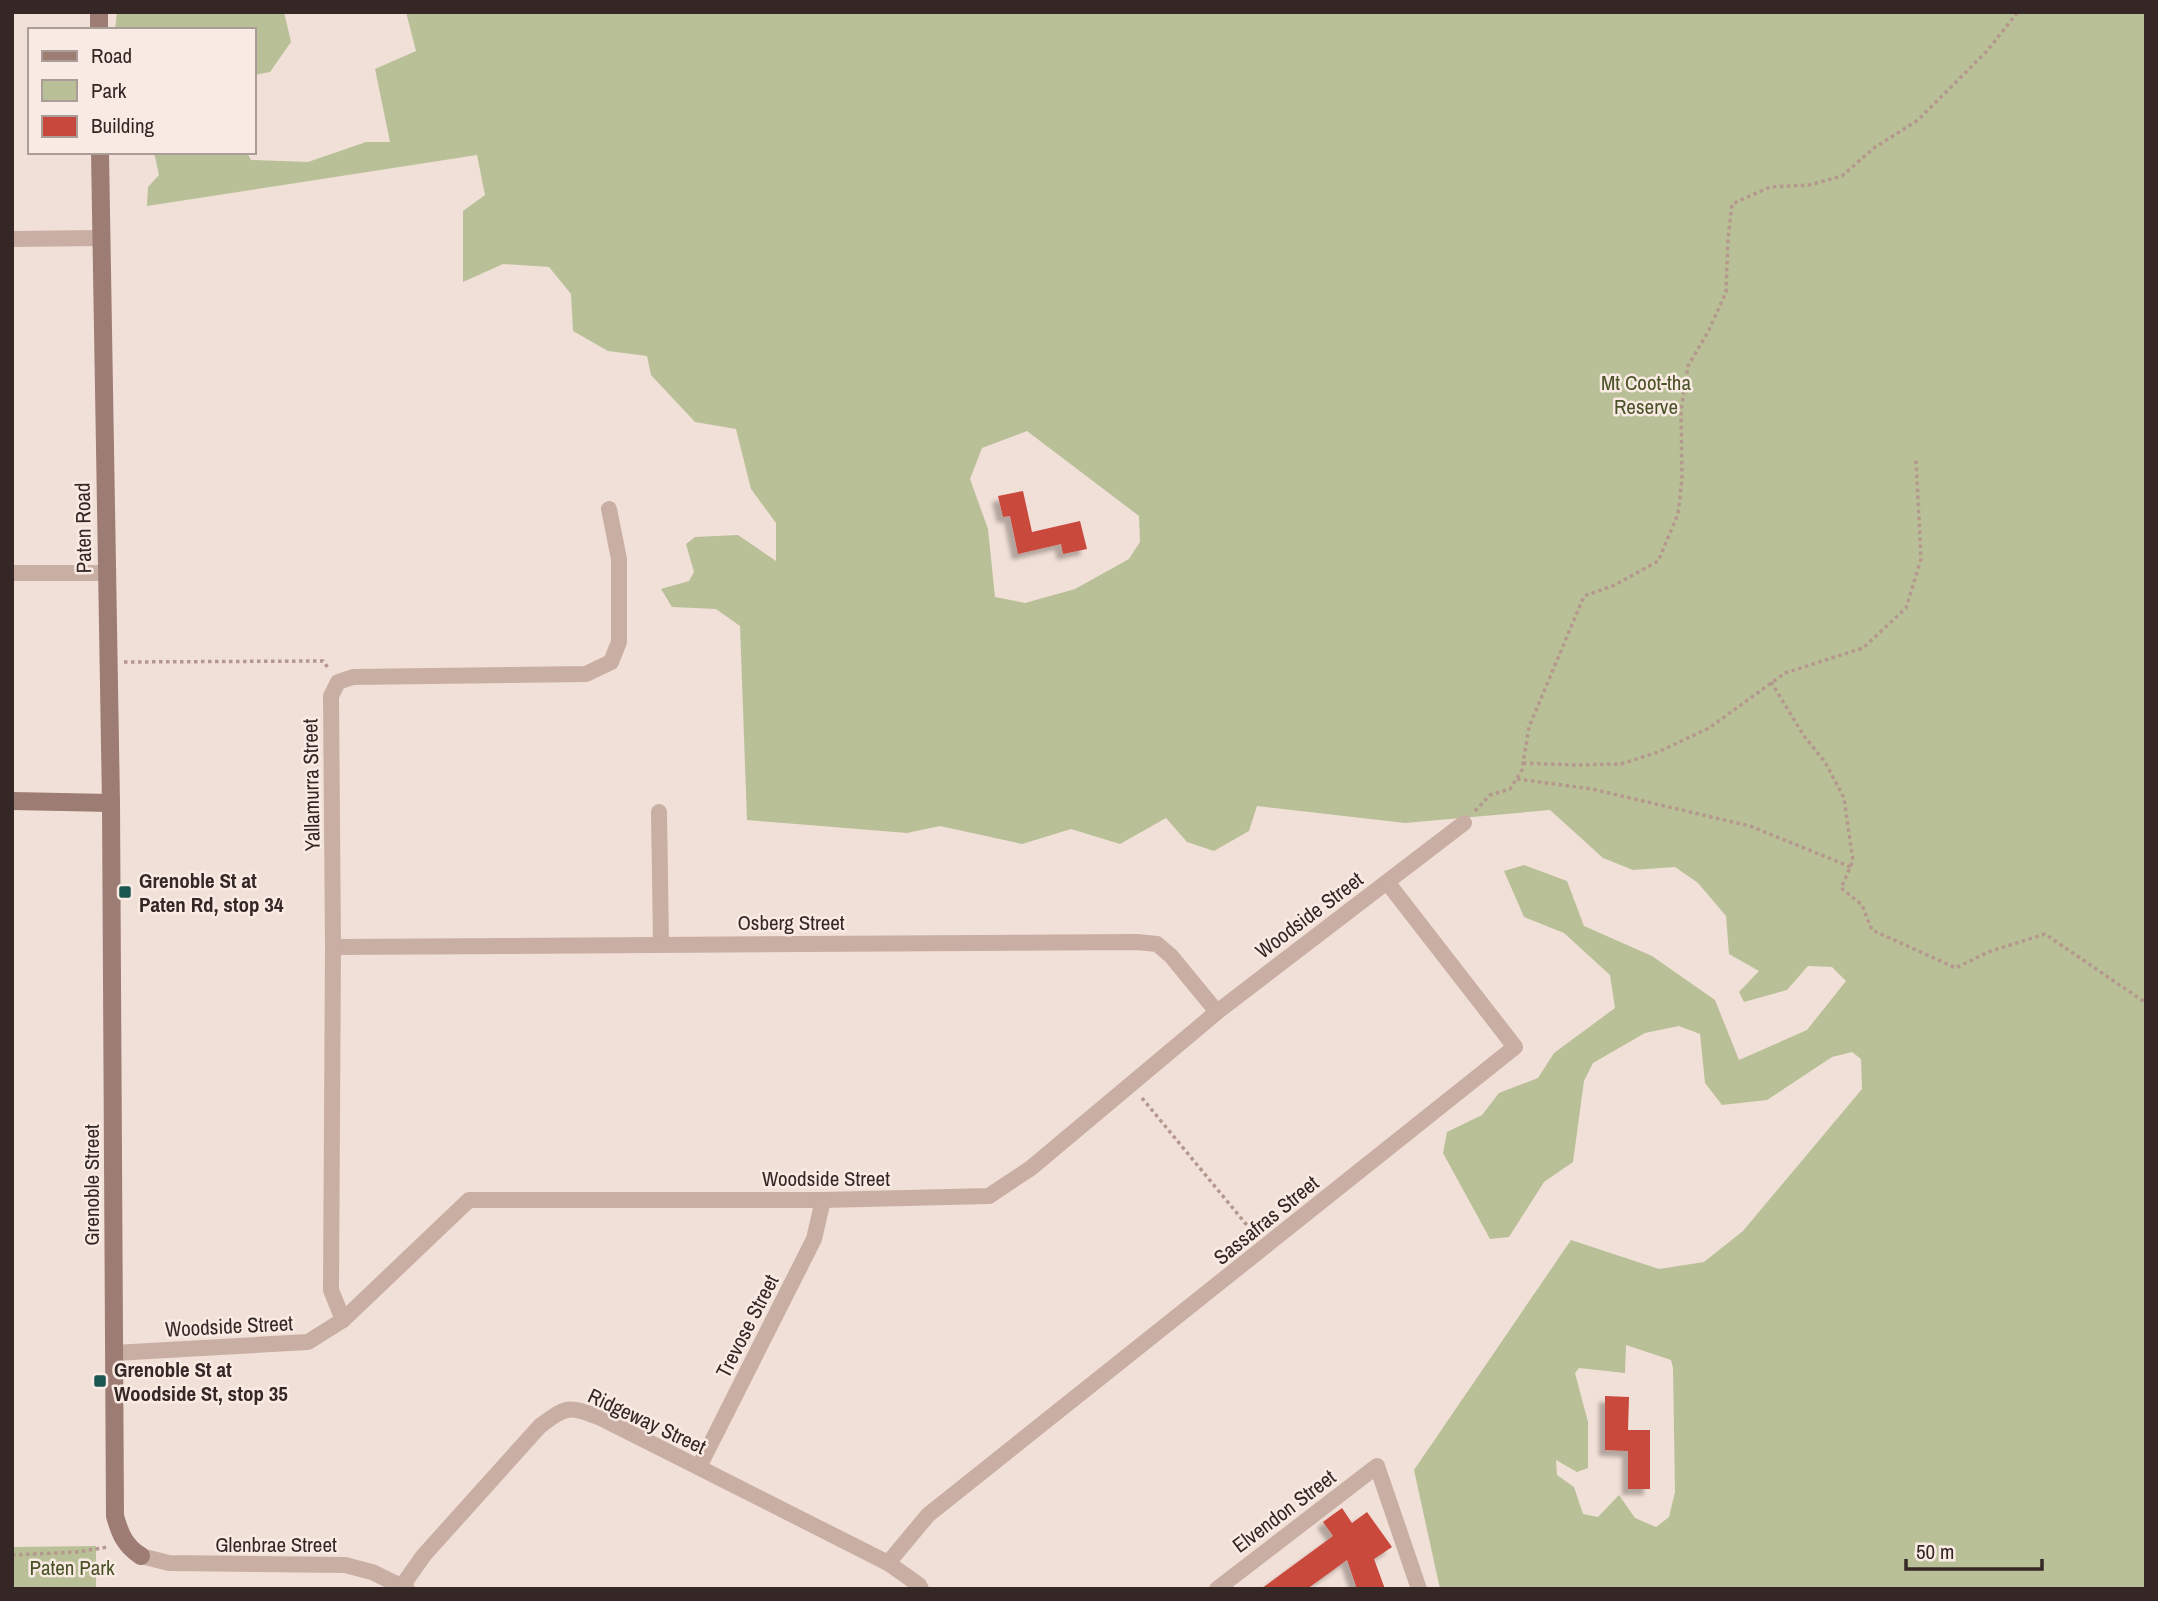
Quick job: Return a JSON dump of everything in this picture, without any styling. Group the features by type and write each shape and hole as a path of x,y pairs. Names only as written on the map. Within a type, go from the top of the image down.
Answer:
{"street":[{"name":"Paten Road","path":"100,154 111,803"},
{"path":"12,239 101,238"},
{"path":"338,682 353,677 586,674 611,662 619,642 619,559 609,509"},
{"path":"12,573 106,573"},
{"name":"Yallamurra Street","path":"338,682 331,696 334,947 331,1290 342,1320"},
{"path":"12,801 111,803"},
{"name":"Grenoble Street","path":"111,803 116,1516 119,1532 126,1545"},
{"path":"659,812 661,943"},
{"name":"Woodside Street","path":"114,1353 307,1342 342,1320 469,1200 989,1196 1031,1168 1217,1012 1464,823"},
{"name":"Sassafras Street","path":"888,1563 928,1515 1515,1047 1387,882"},
{"name":"Osberg Street","path":"334,947 661,943 1157,944 1171,956 1217,1012"},
{"name":"Trevose Street","path":"699,1467 814,1239 823,1199"},
{"name":"Ridgeway Street","path":"404,1588 424,1555 531,1436 558,1413 575,1408 601,1418 888,1563 921,1589"},
{"name":"Elvendon Street","path":"1217,1589 1377,1466 1419,1589"},
{"path":"126,1545 141,1556"},
{"name":"Glenbrae Street","path":"141,1556 169,1563 345,1565 372,1572 404,1588"}],"path":[{"path":"1464,823 1490,795 1510,789 1522,770 1530,727 1584,596 1615,585 1658,561 1678,514 1682,479 1681,411 1688,366 1709,330 1726,292 1732,204 1770,187 1809,185 1842,176 1874,148 1918,120 1986,52 2018,12"},
{"path":"1523,762 1621,764 1646,756 1709,728 1785,673 1863,648 1906,608 1921,559 1916,460"},
{"path":"108,662 323,661 338,682"},
{"path":"1771,682 1804,736 1825,762 1844,798 1853,861 1841,888 1862,905 1872,930 1956,968 1988,952 2045,934 2146,1003"},
{"path":"1517,779 1592,789 1751,826 1851,867"},
{"path":"1132,1085 1265,1247"},
{"path":"12,1555 77,1552 126,1545"}],"green space":[{"path":"117,12 284,12 291,42 270,72 256,75 256,28 115,28"},
{"name":"Mt Coot-tha Reserve","path":"406,12 2146,12 2146,1589 1440,1589 1414,1470 1571,1240 1659,1269 1704,1262 1743,1231 1862,1089 1861,1059 1852,1052 1832,1057 1767,1100 1722,1105 1705,1083 1700,1034 1679,1026 1645,1033 1593,1063 1584,1081 1573,1162 1544,1182 1509,1237 1490,1239 1443,1153 1447,1132 1482,1115 1499,1093 1538,1078 1554,1053 1615,1008 1610,975 1564,933 1524,917 1504,871 1524,865 1567,881 1584,926 1652,956 1715,1000 1739,1060 1807,1030 1846,981 1832,967 1808,966 1787,990 1744,1002 1739,992 1759,971 1729,954 1726,916 1698,883 1675,867 1633,870 1603,858 1550,810 1405,823 1257,806 1249,831 1214,851 1187,842 1166,818 1120,844 1071,829 1022,844 940,826 907,833 747,820 740,626 716,609 672,607 661,589 689,581 694,572 686,544 695,537 738,535 776,561 776,523 751,489 736,429 695,422 651,375 647,356 608,351 573,331 571,294 549,267 503,264 463,282 463,211 485,195 477,155 147,206 148,187 159,175 154,154 248,154 251,160 308,162 366,142 390,142 375,69 416,51","holes":["1027,431 1139,516 1140,542 1129,559 1075,589 1025,603 995,597 988,529 970,479 982,448","1626,1345 1671,1360 1675,1492 1669,1517 1656,1527 1635,1518 1619,1495 1598,1517 1583,1514 1574,1487 1557,1475 1556,1460 1577,1472 1588,1468 1588,1422 1575,1373 1579,1368 1625,1373"]},
{"name":"Paten Park","path":"12,1520 13,1547 96,1546 96,1589 12,1589"}],"building":[{"path":"1023,491 1032,532 1080,521 1087,549 1063,554 1061,544 1018,554 1010,516 1003,517 998,496"},
{"path":"1605,1396 1629,1397 1628,1430 1650,1430 1650,1489 1628,1489 1628,1451 1605,1450"},
{"path":"1342,1508 1352,1523 1367,1512 1392,1547 1374,1559 1385,1589 1357,1589 1347,1560 1307,1589 1261,1589 1333,1536 1323,1522"}],"place":[{"name":"Grenoble St at Paten Rd, stop 34","path":"125,892"},
{"name":"Grenoble St at Woodside St, stop 35","path":"100,1381"}]}
